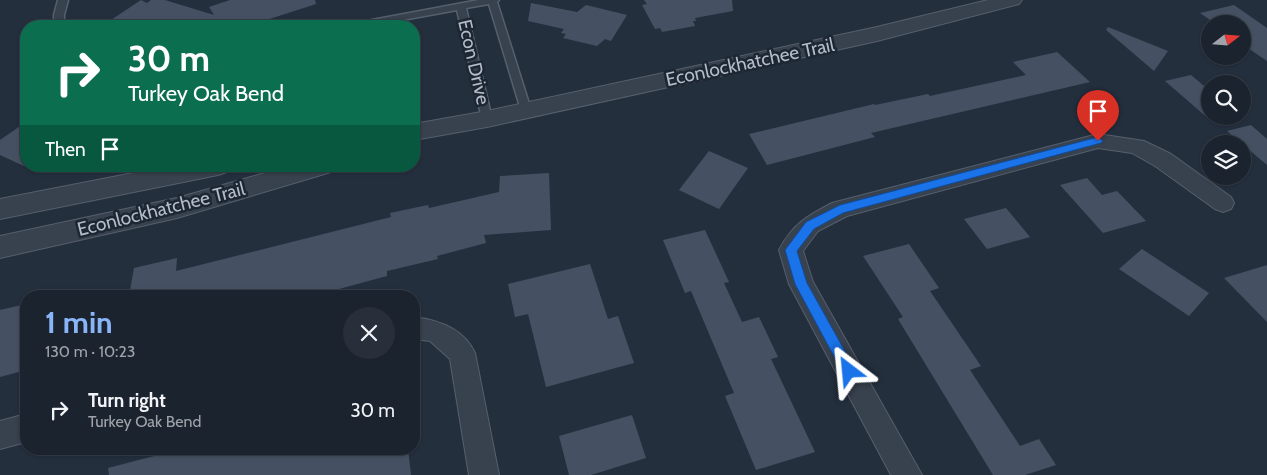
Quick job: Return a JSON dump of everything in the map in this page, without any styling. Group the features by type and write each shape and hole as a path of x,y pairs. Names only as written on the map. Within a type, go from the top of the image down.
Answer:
{"street":[{"name":"Econlockhatchee Trail","path":"420,131 487,119 894,30 1012,0"},
{"name":"Econlockhatchee Trail","path":"420,138 487,119"},
{"path":"907,475 801,284 791,250 810,226 840,209 1098,141 1136,146 1163,160 1223,203"},
{"name":"Econlockhatchee Trail","path":"0,209 188,172"},
{"name":"Econlockhatchee Trail","path":"0,247 177,208 301,172"},
{"path":"420,329 436,331 462,353 484,475"},
{"path":"0,435 20,430"}],"lane":[{"path":"59,20 63,0"},
{"path":"386,20 493,0"},
{"name":"Econ Drive","path":"493,0 526,110"},
{"name":"Econ Drive","path":"461,5 487,119"}],"building":[{"path":"141,0 147,3 151,0 165,0 214,15 209,7 230,0 315,0 316,4 267,20 111,20"},
{"path":"644,0 732,0 733,11 695,18 696,21 693,21 695,26 662,32 660,28 655,29 642,5 647,4"},
{"path":"531,3 577,12 586,5 627,15 611,41 605,39 597,46 563,38 566,34 561,33 564,29 528,21"},
{"path":"1234,5 1248,15 1203,15 1200,13"},
{"path":"1251,17 1267,28 1267,61 1251,50"},
{"path":"1108,27 1168,51 1154,71 1106,30"},
{"path":"1057,52 1090,82 871,133 875,137 767,165 749,134 874,104 928,94 930,96 1026,75 1013,62"},
{"path":"1191,75 1201,83 1201,112 1165,81"},
{"path":"1251,125 1267,139 1267,165 1251,151 1251,135 1232,135 1227,131"},
{"path":"20,126 20,164 0,155 0,140"},
{"path":"709,151 748,168 719,209 679,190"},
{"path":"549,173 551,230 484,235 486,243 437,256 438,259 387,271 387,276 335,290 130,290 134,268 177,258 176,271 391,217 390,213 428,205 429,208 499,192 500,176"},
{"path":"1087,178 1102,195 1117,191 1146,221 1103,233 1060,185"},
{"path":"1006,208 1030,237 987,249 964,219"},
{"path":"705,230 729,282 724,283 742,322 759,317 778,357 771,359 815,452 756,470 725,396 734,393 691,291 685,293 663,240"},
{"path":"909,244 939,288 930,291 981,366 970,370 1020,446 1039,439 1056,465 1025,475 993,475 898,319 903,317 863,256"},
{"path":"1142,249 1209,293 1189,316 1119,269"},
{"path":"590,264 608,319 618,316 634,363 546,387 528,314 515,317 508,284"},
{"path":"1267,265 1267,322 1224,278"},
{"path":"20,305 20,372 0,377 0,310"},
{"path":"632,415 646,458 591,475 569,475 559,436"},
{"path":"158,455 409,455 411,475 109,475 108,468"}],"route":[{"path":"849,371 801,284 791,250 810,226 840,209 1098,141"}]}
